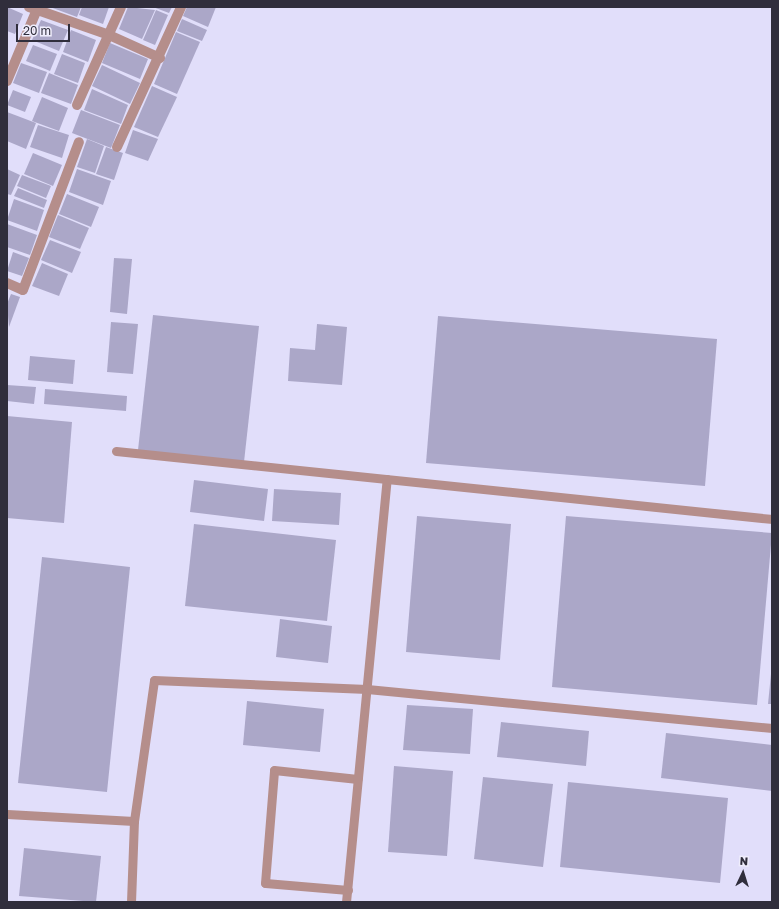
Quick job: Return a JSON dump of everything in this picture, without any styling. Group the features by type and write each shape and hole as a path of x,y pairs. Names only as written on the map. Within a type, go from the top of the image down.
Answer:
{"street":[{"path":"77,105 121,7"},
{"path":"118,147 160,58 181,7"},
{"path":"7,81 35,8 109,35 160,58"},
{"path":"7,283 23,290 79,142"}],"lane":[{"path":"116,452 387,478 772,519"},
{"path":"346,902 387,478"},
{"path":"131,902 134,821 154,680 367,689 772,728"},
{"path":"348,890 265,882 274,770 358,778"},
{"path":"7,814 134,821"}],"building":[{"path":"7,7 23,14 15,34 7,31"},
{"path":"50,7 81,7 77,17"},
{"path":"82,7 109,7 103,24 79,15"},
{"path":"128,7 155,10 142,39 119,29"},
{"path":"153,7 172,7 169,13"},
{"path":"187,7 216,7 208,27 183,16"},
{"path":"156,10 168,15 155,45 143,40"},
{"path":"182,19 207,30 202,41 177,31"},
{"path":"41,20 68,30 59,51 32,40"},
{"path":"71,30 96,40 88,62 63,52"},
{"path":"176,32 200,42 177,94 154,84"},
{"path":"110,43 148,59 140,79 102,63"},
{"path":"33,45 57,54 50,71 26,61"},
{"path":"62,54 85,63 78,83 54,74"},
{"path":"21,63 47,72 39,93 13,83"},
{"path":"102,65 140,83 130,104 92,86"},
{"path":"49,73 78,85 71,104 41,93"},
{"path":"152,86 177,97 158,137 134,127"},
{"path":"92,89 128,105 121,124 84,110"},
{"path":"13,90 31,97 25,112 7,105"},
{"path":"42,97 68,108 59,131 32,121"},
{"path":"81,110 120,125 111,148 72,133"},
{"path":"7,112 36,123 26,149 7,141"},
{"path":"38,125 69,135 62,158 30,147"},
{"path":"133,130 158,139 148,161 125,153"},
{"path":"87,139 104,146 95,173 77,167"},
{"path":"106,147 123,153 114,180 96,174"},
{"path":"33,153 62,165 53,186 24,174"},
{"path":"7,169 20,175 11,195 7,194"},
{"path":"77,169 111,181 103,205 69,192"},
{"path":"22,175 51,186 46,198 17,186"},
{"path":"18,188 47,200 44,208 14,196"},
{"path":"67,194 99,207 91,227 59,214"},
{"path":"14,199 44,210 37,231 7,220"},
{"path":"58,215 89,228 80,249 49,237"},
{"path":"7,224 37,235 30,255 7,247"},
{"path":"50,240 81,252 72,273 41,260"},
{"path":"13,252 29,258 22,276 7,271"},
{"path":"114,258 132,259 127,314 110,312"},
{"path":"42,263 68,274 59,296 32,286"},
{"path":"11,294 20,297 9,327 7,304"},
{"path":"153,315 259,326 244,462 138,450"},
{"path":"438,316 717,339 705,486 426,463"},
{"path":"111,322 138,324 133,374 107,372"},
{"path":"317,324 347,327 342,385 288,381 290,348 315,350"},
{"path":"30,356 75,360 73,384 28,380"},
{"path":"7,385 36,387 34,404 7,401"},
{"path":"45,389 127,396 126,411 44,404"},
{"path":"7,416 72,422 64,523 7,518"},
{"path":"194,480 268,489 264,521 190,512"},
{"path":"274,489 341,493 339,525 272,521"},
{"path":"417,516 511,524 500,660 406,652"},
{"path":"566,516 772,533 757,705 552,687"},
{"path":"194,524 336,540 327,621 185,606"},
{"path":"42,557 130,567 107,792 18,783"},
{"path":"280,619 332,626 328,663 276,657"},
{"path":"771,674 772,704 768,704"},
{"path":"247,701 324,709 320,752 243,745"},
{"path":"407,705 473,709 470,754 403,750"},
{"path":"501,722 589,731 586,766 497,757"},
{"path":"666,733 772,745 772,791 661,778"},
{"path":"394,766 453,771 447,856 388,852"},
{"path":"483,777 553,784 543,867 474,859"},
{"path":"568,782 728,798 720,883 560,867"},
{"path":"24,848 101,856 96,902 19,896"}]}
